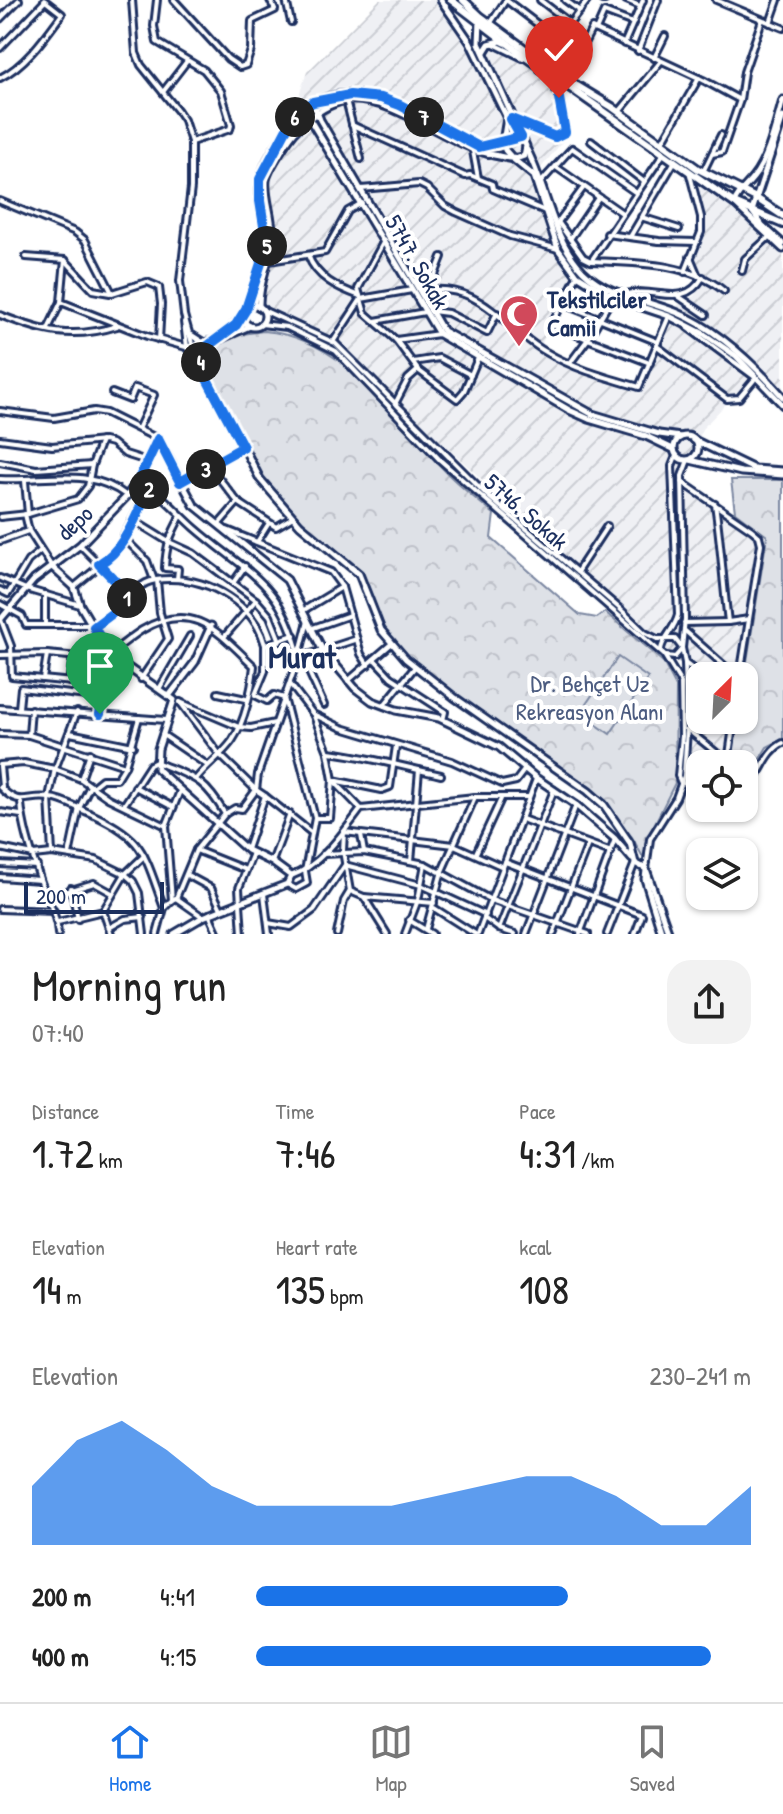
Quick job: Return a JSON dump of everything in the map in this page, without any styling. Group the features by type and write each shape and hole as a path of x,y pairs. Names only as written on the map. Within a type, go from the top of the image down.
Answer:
{"main road":[{"path":"451,0 703,172 740,189 783,216"},
{"path":"466,1 480,19 511,46 734,203 783,225"}],"street":[{"path":"0,19 19,0"},
{"path":"0,48 44,0 62,14 40,42 9,74 0,78"},
{"path":"132,0 136,53 141,65 184,120 191,142 191,188 180,281 189,346 260,479 324,547 359,574 373,615 391,644 415,667 604,805 630,843 635,863 607,934"},
{"path":"157,0 154,26 157,42 204,70 221,91 231,125 230,129 191,142"},
{"path":"174,0 228,59 240,67 246,65 251,50 252,21 275,10 270,0"},
{"path":"286,0 291,22"},
{"path":"441,0 470,42 507,118 503,142 513,159 534,176 558,249 577,275 612,297 682,322 736,356 783,405"},
{"path":"490,24 506,0 578,55"},
{"path":"540,0 570,23"},
{"path":"565,0 580,11"},
{"path":"541,61 588,0"},
{"path":"626,0 640,6"},
{"path":"624,44 643,0"},
{"path":"638,51 658,0"},
{"path":"770,23 778,0"},
{"path":"719,1 783,28"},
{"path":"596,30 604,12 633,23"},
{"path":"480,19 479,43 483,53 542,181 562,242 582,270 605,288 678,313 710,331 749,361 783,397"},
{"path":"712,154 722,152 762,20"},
{"path":"566,79 592,28 740,100"},
{"path":"654,58 665,36"},
{"path":"483,53 492,43 501,41 511,46"},
{"path":"492,43 527,60 554,81 565,132 555,137 511,119"},
{"path":"163,92 187,61"},
{"path":"619,112 661,61"},
{"path":"661,144 699,78"},
{"path":"250,326 245,322 245,312 267,245 260,179 286,130 303,108 313,102 350,95 381,98 479,147 521,137"},
{"path":"346,100 361,159"},
{"path":"61,302 159,340 189,346 261,324 265,316 259,291 269,261 273,232 266,179 293,133 318,113 346,100 385,107 441,131 473,151 513,159 524,156 526,148"},
{"path":"783,100 762,162 753,179 740,189 734,203 783,246"},
{"name":"5747. Sokak","path":"313,102 421,292 439,334 569,410 646,436 674,452"},
{"name":"5747. Sokak","path":"303,108 412,290 443,331 592,414 659,434 681,437"},
{"path":"772,237 752,211 783,117"},
{"path":"352,125 465,176 492,184 493,189 546,211"},
{"path":"703,172 721,135"},
{"path":"591,141 643,181"},
{"path":"542,181 572,148 636,192"},
{"path":"473,151 478,178"},
{"path":"591,261 664,153"},
{"path":"630,237 675,161"},
{"path":"556,167 622,213"},
{"path":"685,272 701,232 701,217 688,171"},
{"path":"361,189 419,184 456,212 510,236 558,249"},
{"path":"557,222 584,187"},
{"path":"570,239 598,197"},
{"path":"0,201 75,232 85,240 112,293"},
{"path":"269,261 325,252 348,211 362,203"},
{"path":"641,217 679,229"},
{"path":"557,222 583,257 591,261 659,266 700,277 724,291"},
{"path":"742,271 745,259 772,237 776,228 783,225"},
{"path":"607,234 696,242"},
{"path":"546,244 555,236"},
{"path":"384,241 358,289 365,313 396,340 418,370 457,399 464,391 478,358"},
{"path":"308,255 312,267 336,287 361,298 412,290"},
{"path":"26,257 65,260 93,290 112,293 147,282 159,287 159,340"},
{"path":"429,290 442,257"},
{"path":"678,296 696,289 700,277 690,257"},
{"path":"48,329 61,302 65,260"},
{"path":"577,275 551,325 650,363"},
{"path":"421,292 446,290 462,295 497,312 543,351 639,387 669,316"},
{"path":"626,294 641,290 678,296 706,315"},
{"path":"570,363 612,297"},
{"path":"333,342 361,298"},
{"path":"561,303 658,344 727,399 739,398 756,378"},
{"path":"220,339 253,305 261,308"},
{"name":"5746. Sokak","path":"261,308 333,342 488,496 664,655 681,683 682,736 678,776 681,783"},
{"path":"375,321 428,311 448,313 487,333 497,312"},
{"path":"0,315 64,335 94,333 120,325"},
{"path":"184,315 189,346"},
{"name":"5746. Sokak","path":"261,324 287,327 328,346 440,460 645,633 657,639 675,639 682,648"},
{"path":"188,333 202,343"},
{"path":"396,340 439,334"},
{"path":"200,366 205,348 212,341"},
{"path":"413,362 439,358 471,375"},
{"path":"391,409 408,379 418,370"},
{"path":"112,393 130,400 135,388 154,395 139,427"},
{"path":"0,413 54,418 94,411 139,427 158,439 194,505 287,580 322,649 348,681 372,701 443,720 499,747 536,778 576,805 615,839 635,863 646,869 669,934"},
{"path":"682,648 675,657 664,655 661,644 668,639 678,615 672,466 675,442 688,436 754,469 783,473"},
{"path":"0,439 52,446 101,441 112,443 125,454 148,461"},
{"name":"depo","path":"0,620 26,589 80,545 127,496 139,479 158,439"},
{"name":"5746. Sokak","path":"686,678 682,648 682,482 689,460 698,451 694,440"},
{"path":"0,517 27,514 78,499 90,479 101,441"},
{"path":"180,482 243,447"},
{"path":"674,452 689,460 741,472 783,473"},
{"path":"0,462 36,469 92,465"},
{"path":"210,467 238,502 269,523 278,528 293,517"},
{"path":"0,479 90,479 108,483 127,496"},
{"path":"139,479 168,499 181,516 245,566 272,592 283,608 324,705"},
{"path":"25,481 29,531 52,567 74,587 80,605 109,654 174,699 239,727 275,723"},
{"path":"682,482 759,536 761,544 741,662"},
{"path":"74,587 108,559 123,538 150,486"},
{"path":"217,526 238,502"},
{"path":"715,504 724,561 721,576 728,622"},
{"path":"177,579 178,569 165,568 167,541 181,516"},
{"path":"133,520 193,553 256,600 270,616 280,641"},
{"path":"257,542 269,523"},
{"path":"217,526 331,572 342,587 361,654 368,665"},
{"path":"576,575 607,526"},
{"path":"0,541 29,531"},
{"path":"123,538 147,561 156,580 162,622 168,639 141,679"},
{"path":"80,545 129,595"},
{"path":"0,590 8,594 28,561 40,551"},
{"path":"233,583 245,566"},
{"path":"0,578 80,605"},
{"path":"0,604 22,616 26,625 93,626 118,609 129,595 156,580 197,580 246,610 261,630 265,645 265,671 255,695 267,701 274,695 284,698"},
{"path":"304,610 342,587"},
{"path":"45,594 45,624"},
{"path":"224,637 256,600"},
{"path":"313,628 350,615"},
{"path":"0,655 47,654 101,659 144,629 162,622 188,618 211,626 254,666 239,727 231,742 196,779"},
{"path":"684,623 749,619"},
{"path":"0,620 11,646 12,676 103,685"},
{"path":"157,934 164,908 174,899 196,850 215,823 235,808 242,809 256,790 258,774 275,723 301,656 308,621"},
{"path":"211,626 166,720 157,769 250,851 291,876"},
{"path":"684,630 722,662"},
{"path":"265,645 294,635"},
{"path":"159,689 190,636"},
{"path":"301,656 357,639"},
{"path":"348,681 391,644"},
{"path":"43,679 47,654"},
{"path":"69,682 73,656"},
{"path":"80,683 83,658"},
{"path":"100,714 103,698 101,659"},
{"path":"374,659 391,677 445,712 443,720"},
{"path":"384,705 415,667"},
{"path":"290,684 313,714 328,752 333,780 330,818 315,818"},
{"path":"19,708 21,688 103,698"},
{"path":"218,693 247,699"},
{"path":"284,698 315,818 305,871 307,883 296,889 287,884"},
{"path":"174,699 219,754 256,790 312,833"},
{"path":"0,707 166,720"},
{"path":"29,735 31,709"},
{"path":"52,853 49,797 55,769 77,712"},
{"path":"313,714 342,728 452,761 502,784 516,781 525,769"},
{"path":"69,855 79,808 91,786 102,779 117,779 133,746 139,718"},
{"path":"70,733 133,746"},
{"path":"0,734 29,735 125,766"},
{"name":"5746. Sokak","path":"646,869 650,839 676,798 684,776 687,734"},
{"path":"693,734 712,750"},
{"path":"162,735 207,765"},
{"path":"758,773 767,756 783,743"},
{"path":"333,780 382,790 390,787 396,745"},
{"path":"328,752 366,756 441,775"},
{"path":"81,779 90,753"},
{"path":"124,805 150,765 156,762 196,779 211,790 225,814"},
{"path":"164,908 145,855 135,840 113,823 49,797 21,801 5,794 1,787 0,765 24,763 55,769 81,779 166,826"},
{"path":"411,861 419,770"},
{"path":"350,891 364,897 418,900 434,906 476,934 536,778"},
{"path":"333,780 361,809"},
{"path":"681,783 686,784"},
{"path":"135,787 173,807"},
{"path":"499,929 554,790"},
{"path":"174,899 166,826 180,791"},
{"path":"242,934 239,888 265,796"},
{"path":"174,934 221,909 287,884 291,876 305,871 323,854 361,809 475,797 529,797"},
{"path":"426,929 442,871 475,797"},
{"path":"476,853 501,799"},
{"path":"21,801 40,880 58,922 58,934"},
{"path":"526,934 576,805"},
{"path":"0,812 22,815"},
{"path":"272,862 290,814"},
{"path":"522,819 611,852"},
{"path":"344,832 454,845 504,865 523,869 642,915 635,934"},
{"path":"337,934 344,901 350,891 343,851 344,832"},
{"path":"361,834 364,852"},
{"path":"580,933 615,839"},
{"path":"553,934 588,844"},
{"path":"0,848 33,855 52,853 96,860 125,874 139,893 144,934"},
{"path":"196,850 246,870"},
{"path":"323,854 364,852 425,864 491,900 588,934"},
{"path":"58,922 103,911 125,874 145,855"},
{"path":"0,864 37,866"},
{"path":"405,934 418,900 425,864"},
{"path":"345,865 436,891 485,916 499,929 515,934"},
{"path":"268,923 291,927 314,910 345,865"},
{"path":"646,869 645,879 662,934"},
{"path":"187,875 211,888 221,909"},
{"path":"0,877 40,880"},
{"path":"48,897 94,883 112,893"},
{"path":"71,888 78,919"},
{"path":"264,894 269,934"},
{"path":"364,897 387,934"},
{"path":"174,899 206,916 218,934"},
{"path":"0,909 54,911"},
{"path":"103,911 110,931 125,919 143,917"},
{"path":"409,920 432,934"},
{"path":"291,927 293,934"}],"shaded area":[{"path":"379,0 439,0 473,54 501,41 562,84 571,131 532,179 548,232 573,275 538,352 609,384 642,391 678,305 694,296 701,286 693,260 704,232 702,209 692,176 735,209 783,253 783,389 762,366 702,429 684,490 757,538 759,543 741,662 686,662 686,669 332,340 267,308 262,294 273,256 275,232 269,182 304,126 300,92 307,72"},
{"path":"690,734 731,734 728,750 690,750"}],"green space":[{"name":"Dr. Behçet Uz Rekreasyon Alanı","path":"264,331 294,337 320,349 367,384 448,474 494,514 491,538 580,615 597,618 605,612 663,662 676,687 675,783 645,843 645,861 632,837 604,803 522,740 454,696 406,659 382,630 362,573 315,535 258,472 200,364 202,355 215,342"},
{"path":"731,480 783,480 783,739 767,747 758,762 758,750 733,750 736,734 758,734 758,662 747,662 767,536 735,512"},
{"path":"618,657 648,678 610,734 580,713"}],"place":[{"name":"Tekstilciler Camii","path":"519,348"}],"district":[{"name":"Murat","path":"302,657"}],"route":[{"path":"100,714 103,698 101,659 109,654 94,627 118,609 129,595 99,564 108,559 120,544 150,486 139,479 158,439 180,482 243,447 200,366 205,348 236,325 246,309 267,245 260,179 296,116 313,102 330,97 381,98 479,147 521,137 511,119 555,137 561,136 565,132 559,98"}]}
